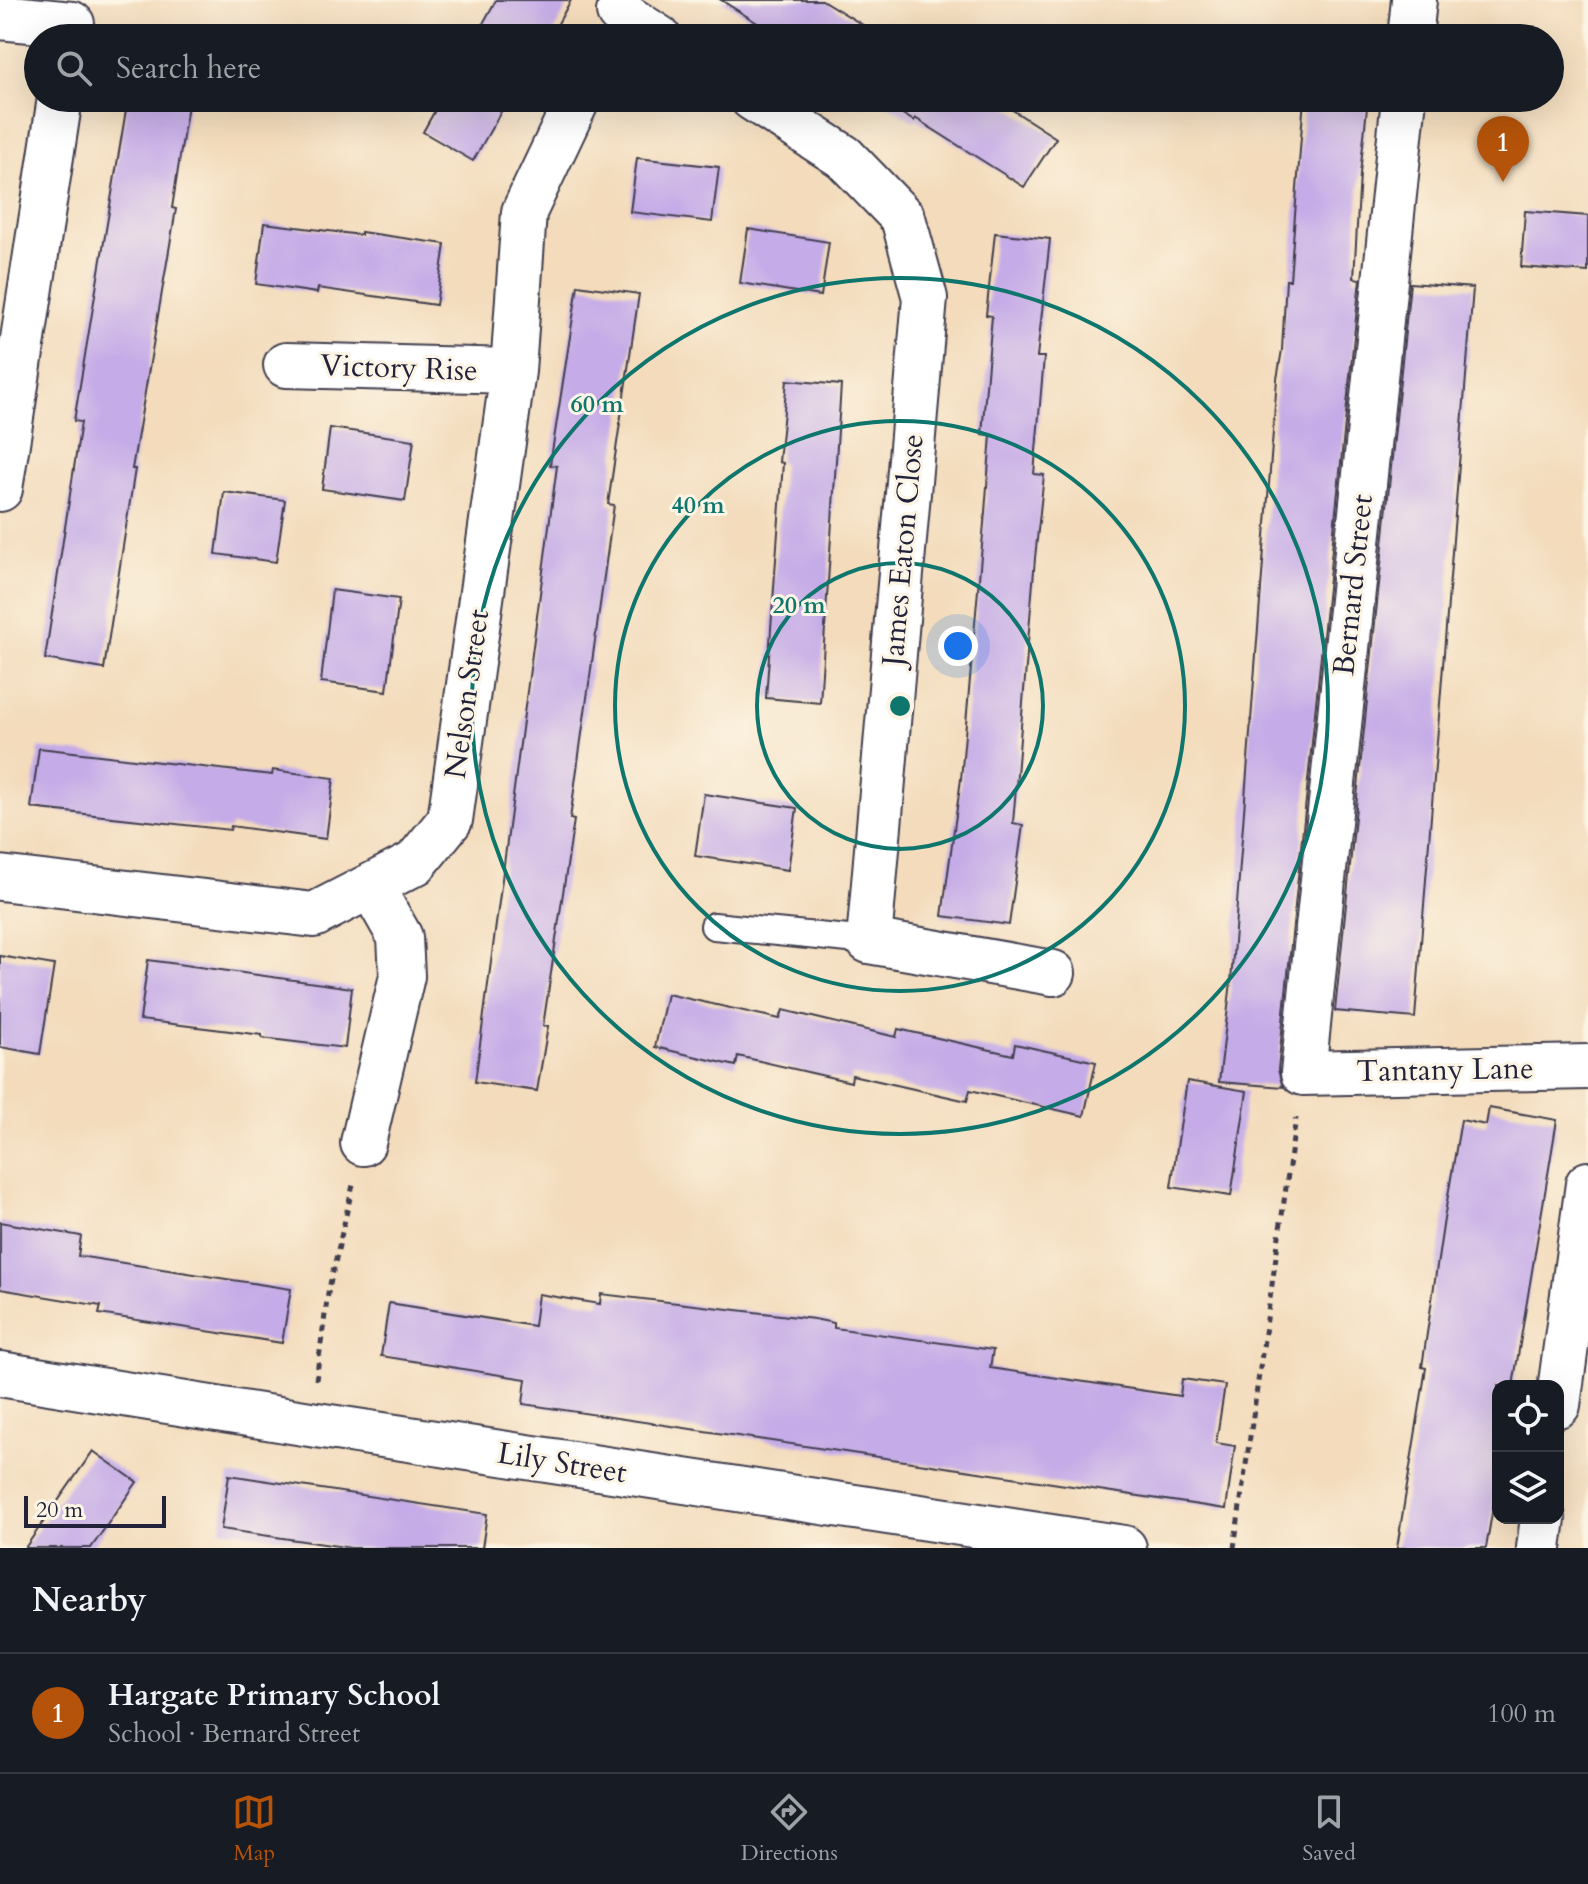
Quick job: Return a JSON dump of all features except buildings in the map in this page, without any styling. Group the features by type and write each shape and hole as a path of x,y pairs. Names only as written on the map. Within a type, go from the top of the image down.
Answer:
{"street":[{"path":"1411,24 1414,0"},
{"path":"0,17 72,21"},
{"path":"0,489 58,112"},
{"name":"Nelson Street","path":"0,878 314,915 415,863 450,820 513,371 524,212 571,112"},
{"name":"James Eaton Close","path":"774,112 844,157 903,218 925,298 869,941"},
{"name":"Bernard Street","path":"1303,1073 1403,112"},
{"name":"Victory Rise","path":"286,365 513,371"},
{"path":"363,1143 402,976 400,937 371,886"},
{"path":"869,941 1053,973"},
{"name":"Tantany Lane","path":"1303,1073 1587,1060"},
{"path":"1561,1380 1588,1184"},
{"name":"Lily Street","path":"0,1374 1124,1548"},
{"path":"1539,1548 1542,1524"}],"lane":[{"path":"714,926 869,941"}],"path":[{"path":"1234,1548 1303,1073"},
{"path":"310,1424 328,1293 363,1143"}],"place":[{"name":"Hargate Primary School","path":"1503,182"}]}
